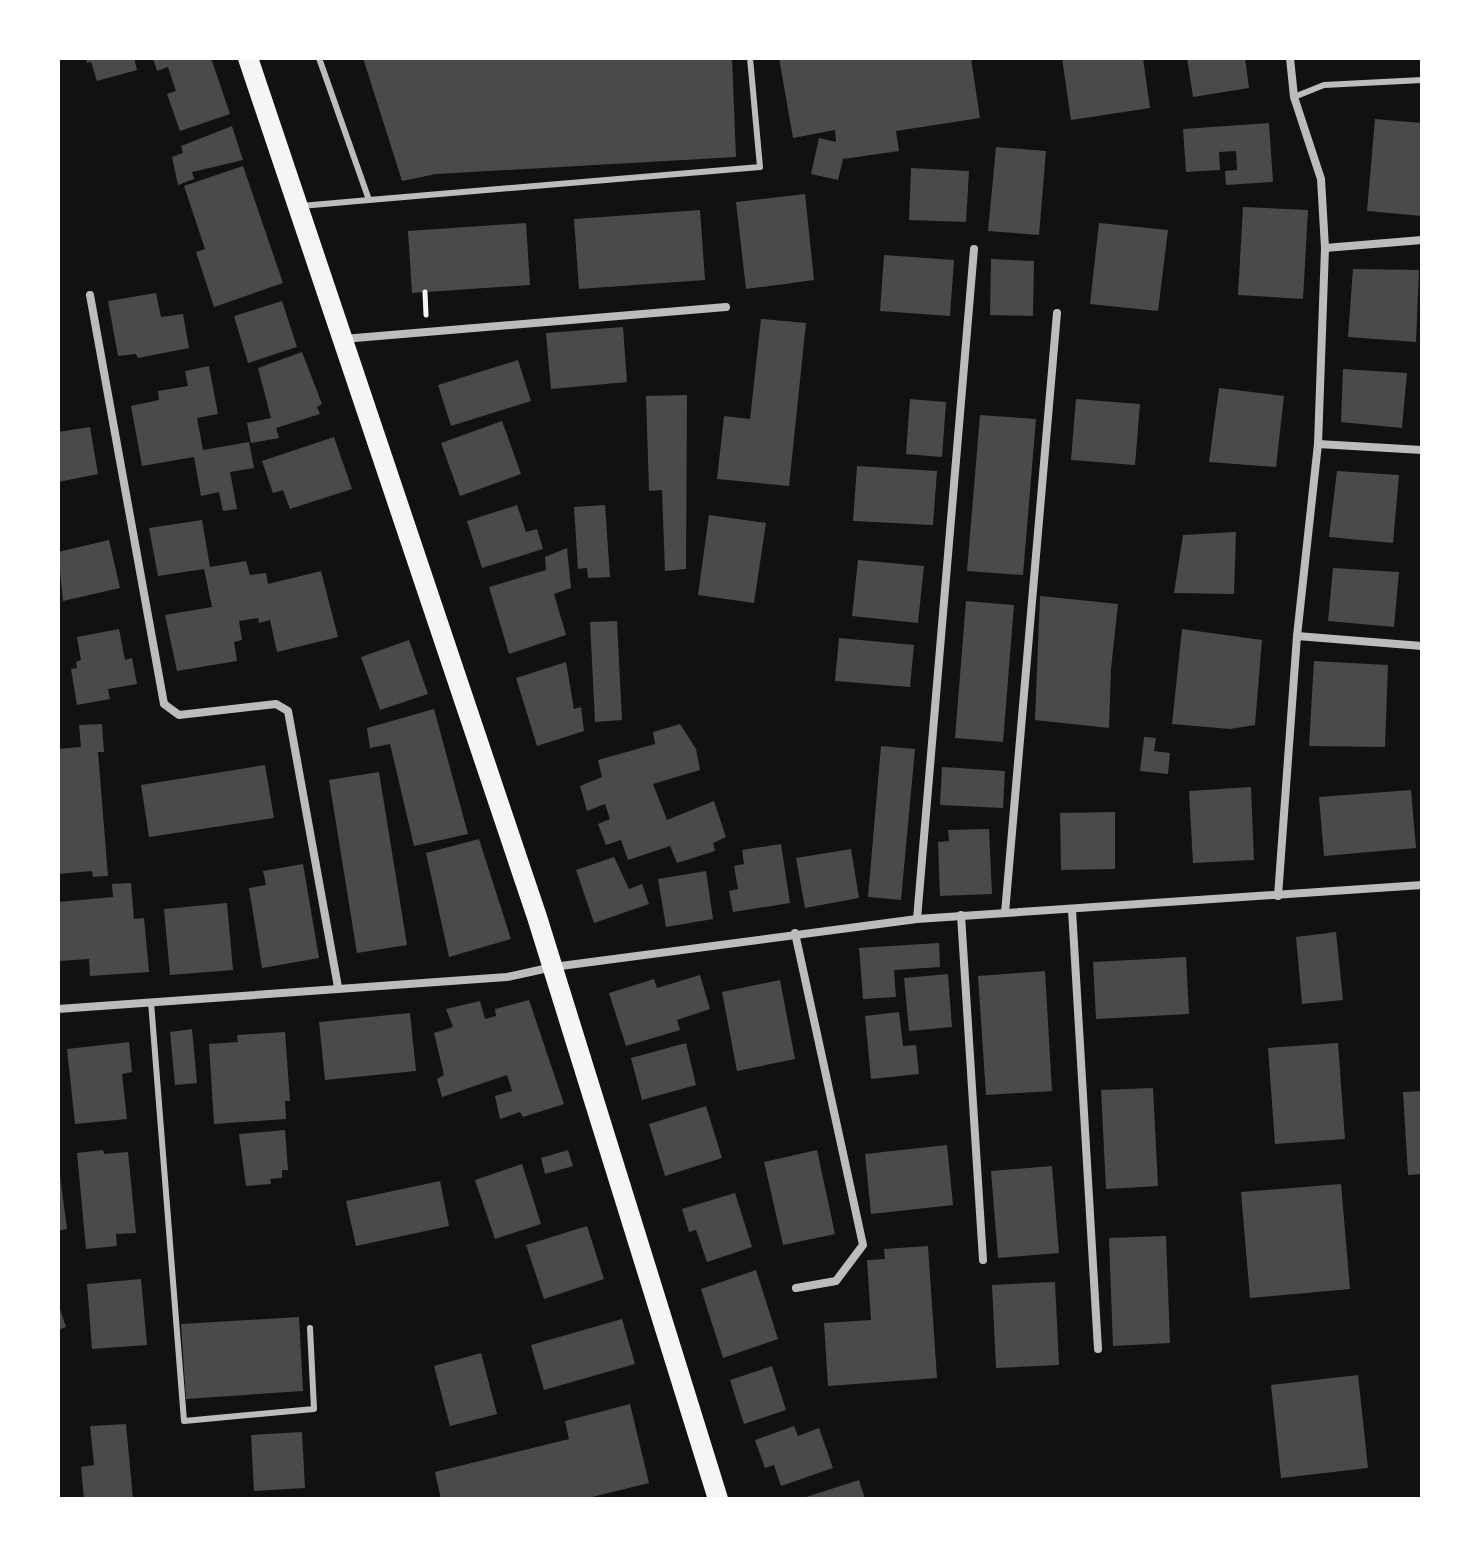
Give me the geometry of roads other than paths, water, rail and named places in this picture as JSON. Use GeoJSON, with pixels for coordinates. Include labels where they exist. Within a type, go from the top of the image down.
{"type":"FeatureCollection","features":[{"type":"Feature","properties":{"kind":"main road"},"geometry":{"type":"LineString","coordinates":[[248,58],[553,967],[718,1499]]}},
{"type":"Feature","properties":{"kind":"street"},"geometry":{"type":"LineString","coordinates":[[1278,896],[1297,636],[1318,444],[1325,248],[1321,179],[1294,97],[1290,58]]}},
{"type":"Feature","properties":{"kind":"street"},"geometry":{"type":"LineString","coordinates":[[1325,248],[1422,240]]}},
{"type":"Feature","properties":{"kind":"street"},"geometry":{"type":"LineString","coordinates":[[917,919],[974,249]]}},
{"type":"Feature","properties":{"kind":"street"},"geometry":{"type":"LineString","coordinates":[[90,295],[164,704],[179,715],[276,704],[288,711],[338,987]]}},
{"type":"Feature","properties":{"kind":"street"},"geometry":{"type":"LineString","coordinates":[[342,339],[726,307]]}},
{"type":"Feature","properties":{"kind":"street"},"geometry":{"type":"LineString","coordinates":[[1005,913],[1057,313]]}},
{"type":"Feature","properties":{"kind":"street"},"geometry":{"type":"LineString","coordinates":[[1318,444],[1422,450]]}},
{"type":"Feature","properties":{"kind":"street"},"geometry":{"type":"LineString","coordinates":[[1297,636],[1422,646]]}},
{"type":"Feature","properties":{"kind":"street"},"geometry":{"type":"LineString","coordinates":[[58,1009],[338,987],[441,984],[507,977],[553,967],[795,933],[961,915],[1422,885]]}},
{"type":"Feature","properties":{"kind":"street"},"geometry":{"type":"LineString","coordinates":[[1072,910],[1098,1349]]}},
{"type":"Feature","properties":{"kind":"street"},"geometry":{"type":"LineString","coordinates":[[961,915],[983,1260]]}},
{"type":"Feature","properties":{"kind":"street"},"geometry":{"type":"LineString","coordinates":[[795,933],[863,1245],[836,1281],[796,1288]]}},
{"type":"Feature","properties":{"kind":"lane"},"geometry":{"type":"LineString","coordinates":[[319,58],[369,200]]}},
{"type":"Feature","properties":{"kind":"lane"},"geometry":{"type":"LineString","coordinates":[[298,207],[760,167],[750,58]]}},
{"type":"Feature","properties":{"kind":"lane"},"geometry":{"type":"LineString","coordinates":[[1294,97],[1324,85],[1422,80]]}},
{"type":"Feature","properties":{"kind":"lane"},"geometry":{"type":"LineString","coordinates":[[151,1002],[184,1421],[314,1409],[310,1328]]}}]}
